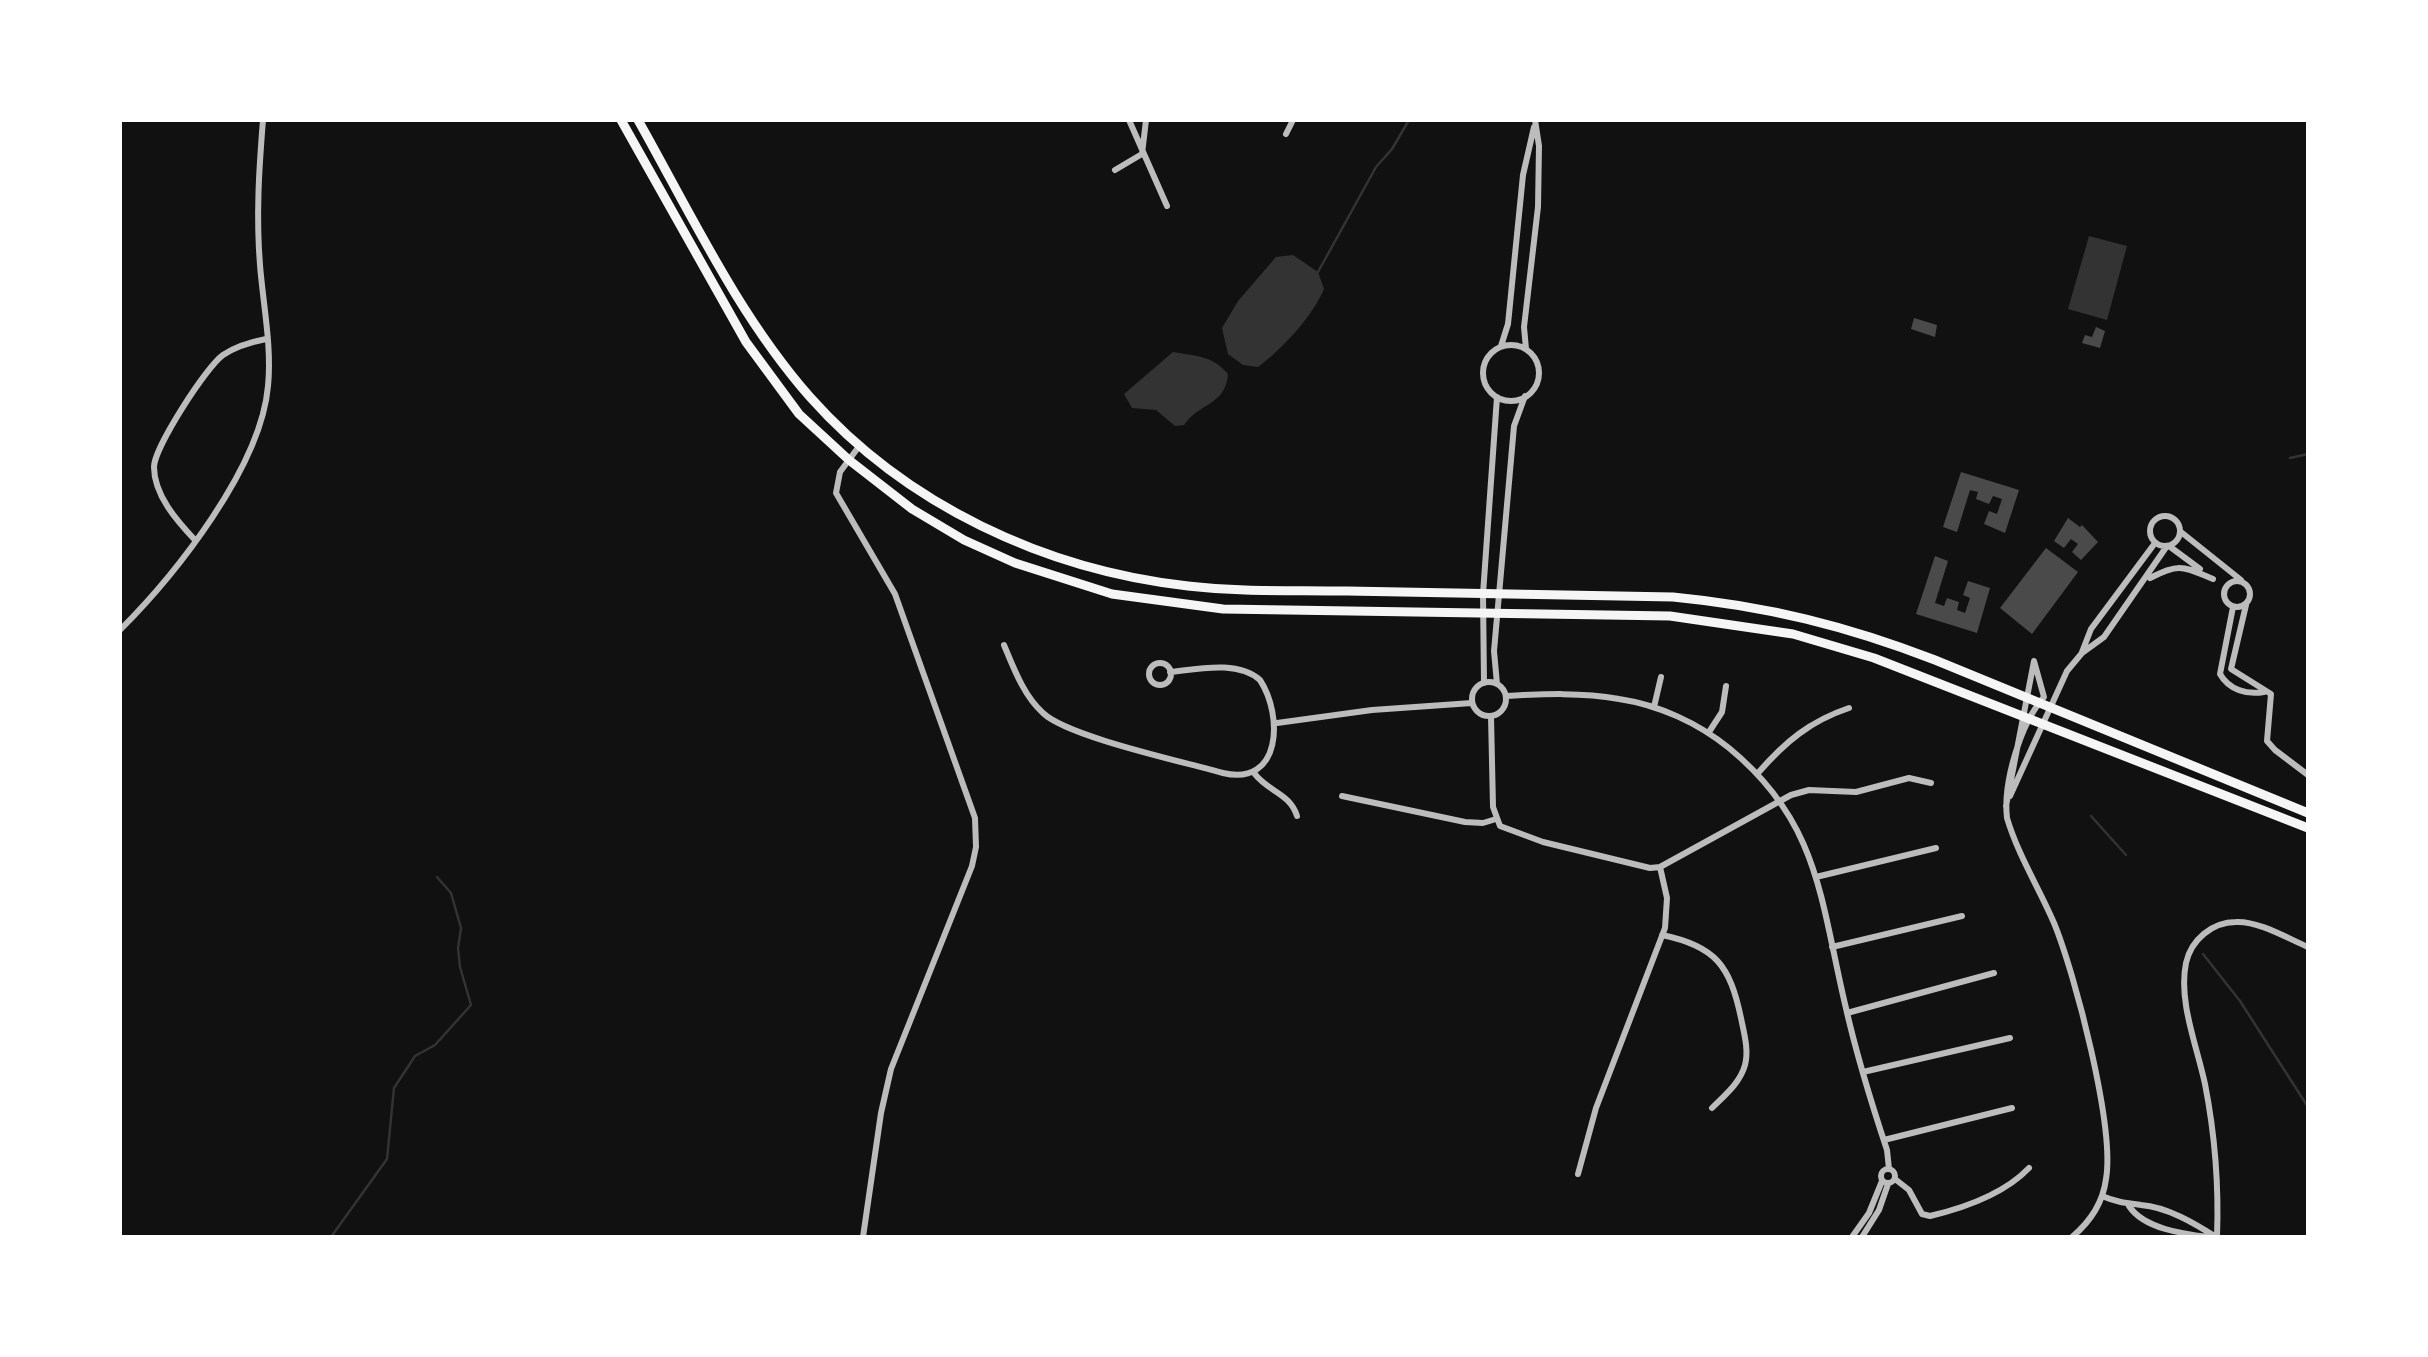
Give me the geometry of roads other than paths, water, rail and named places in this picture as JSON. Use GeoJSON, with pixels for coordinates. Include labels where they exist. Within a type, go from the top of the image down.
{"type":"FeatureCollection","features":[{"type":"Feature","properties":{"kind":"main road"},"geometry":{"type":"LineString","coordinates":[[621,120],[756,359],[800,414],[848,460],[912,508],[964,540],[1048,576],[1112,594],[1222,609],[1670,616],[1748,625],[1834,645],[2031,717],[2308,828]]}},
{"type":"Feature","properties":{"kind":"main road"},"geometry":{"type":"LineString","coordinates":[[638,120],[765,341],[828,416],[900,478],[968,520],[1047,554],[1107,573],[1216,589],[1673,597],[1767,609],[1875,637],[2308,813]]}},
{"type":"Feature","properties":{"kind":"street"},"geometry":{"type":"LineString","coordinates":[[120,630],[166,581],[195,540],[236,477],[260,428],[269,381],[257,212],[263,120]]}},
{"type":"Feature","properties":{"kind":"street"},"geometry":{"type":"LineString","coordinates":[[1129,120],[1167,206]]}},
{"type":"Feature","properties":{"kind":"street"},"geometry":{"type":"LineString","coordinates":[[1142,154],[1146,120]]}},
{"type":"Feature","properties":{"kind":"street"},"geometry":{"type":"LineString","coordinates":[[1286,134],[1293,120]]}},
{"type":"Feature","properties":{"kind":"street"},"geometry":{"type":"LineString","coordinates":[[1502,346],[1508,324],[1524,169],[1534,123]]}},
{"type":"Feature","properties":{"kind":"street"},"geometry":{"type":"LineString","coordinates":[[1526,350],[1524,327],[1540,170],[1534,123]]}},
{"type":"Feature","properties":{"kind":"street"},"geometry":{"type":"LineString","coordinates":[[1114,170],[1142,154]]}},
{"type":"Feature","properties":{"kind":"street"},"geometry":{"type":"LineString","coordinates":[[1524,169],[1540,170]]}},
{"type":"Feature","properties":{"kind":"street"},"geometry":{"type":"LineString","coordinates":[[1516,236],[1534,238]]}},
{"type":"Feature","properties":{"kind":"street"},"geometry":{"type":"LineString","coordinates":[[195,540],[163,498],[154,472],[156,454],[210,366],[237,347],[266,338]]}},
{"type":"Feature","properties":{"kind":"street"},"geometry":{"type":"LineString","coordinates":[[1497,684],[1484,683],[1474,691],[1472,704],[1478,712],[1491,716],[1504,708],[1506,696],[1497,684],[1494,651],[1514,426],[1538,373],[1533,356],[1526,350],[1502,346],[1487,357],[1483,375],[1490,392],[1512,401],[1526,396]]}},
{"type":"Feature","properties":{"kind":"street"},"geometry":{"type":"LineString","coordinates":[[1484,683],[1484,594],[1498,397]]}},
{"type":"Feature","properties":{"kind":"street"},"geometry":{"type":"LineString","coordinates":[[861,444],[837,478],[836,493],[895,594],[970,801],[977,832],[972,866],[891,1069],[863,1237]]}},
{"type":"Feature","properties":{"kind":"street"},"geometry":{"type":"LineString","coordinates":[[2154,543],[2150,528],[2159,517],[2173,518],[2180,531],[2250,592],[2231,669],[2270,694],[2267,741],[2308,775]]}},
{"type":"Feature","properties":{"kind":"street"},"geometry":{"type":"LineString","coordinates":[[2006,806],[2066,671],[2104,637],[2168,546],[2178,540],[2180,531]]}},
{"type":"Feature","properties":{"kind":"street"},"geometry":{"type":"LineString","coordinates":[[2154,543],[2168,546],[2225,588]]}},
{"type":"Feature","properties":{"kind":"street"},"geometry":{"type":"LineString","coordinates":[[2082,653],[2091,629],[2154,543]]}},
{"type":"Feature","properties":{"kind":"street"},"geometry":{"type":"LineString","coordinates":[[2145,581],[2178,566],[2213,579]]}},
{"type":"Feature","properties":{"kind":"street"},"geometry":{"type":"LineString","coordinates":[[2233,607],[2224,597],[2225,588],[2233,582],[2243,582]]}},
{"type":"Feature","properties":{"kind":"street"},"geometry":{"type":"LineString","coordinates":[[2233,607],[2246,604]]}},
{"type":"Feature","properties":{"kind":"street"},"geometry":{"type":"LineString","coordinates":[[2233,607],[2220,674],[2243,692],[2265,692]]}},
{"type":"Feature","properties":{"kind":"street"},"geometry":{"type":"LineString","coordinates":[[1004,645],[1024,688],[1050,719],[1098,738],[1223,774],[1254,773],[1267,756],[1276,723],[1263,684],[1248,671],[1213,668],[1170,672]]}},
{"type":"Feature","properties":{"kind":"street"},"geometry":{"type":"LineString","coordinates":[[2006,806],[2034,662],[2044,697],[2031,717],[2009,776],[2006,806],[2016,844],[2059,936],[2080,1008],[2103,1118],[2107,1175],[2102,1196],[2087,1222],[2072,1237]]}},
{"type":"Feature","properties":{"kind":"street"},"geometry":{"type":"LineString","coordinates":[[1654,707],[1661,677]]}},
{"type":"Feature","properties":{"kind":"street"},"geometry":{"type":"LineString","coordinates":[[1709,732],[1722,712],[1726,686]]}},
{"type":"Feature","properties":{"kind":"street"},"geometry":{"type":"LineString","coordinates":[[1506,696],[1586,694],[1654,707],[1709,732],[1758,772],[1781,800],[1816,878],[1847,1013],[1884,1140],[1888,1181],[1880,1210],[1862,1237]]}},
{"type":"Feature","properties":{"kind":"street"},"geometry":{"type":"LineString","coordinates":[[1276,723],[1372,710],[1472,704]]}},
{"type":"Feature","properties":{"kind":"street"},"geometry":{"type":"LineString","coordinates":[[1758,772],[1786,742],[1816,720],[1849,708]]}},
{"type":"Feature","properties":{"kind":"street"},"geometry":{"type":"LineString","coordinates":[[1491,716],[1492,794],[1500,826],[1519,835],[1628,863],[1660,867],[1781,800],[1810,790],[1856,792],[1909,778],[1931,782]]}},
{"type":"Feature","properties":{"kind":"street"},"geometry":{"type":"LineString","coordinates":[[1254,773],[1268,789],[1289,800],[1296,816]]}},
{"type":"Feature","properties":{"kind":"street"},"geometry":{"type":"LineString","coordinates":[[1342,796],[1465,822],[1483,823],[1496,818]]}},
{"type":"Feature","properties":{"kind":"street"},"geometry":{"type":"LineString","coordinates":[[1816,878],[1936,848]]}},
{"type":"Feature","properties":{"kind":"street"},"geometry":{"type":"LineString","coordinates":[[1578,1174],[1596,1108],[1662,935],[1666,898],[1660,867]]}},
{"type":"Feature","properties":{"kind":"street"},"geometry":{"type":"LineString","coordinates":[[1832,946],[1962,916]]}},
{"type":"Feature","properties":{"kind":"street"},"geometry":{"type":"LineString","coordinates":[[2214,1237],[2216,1153],[2190,1022],[2184,980],[2186,963],[2203,934],[2215,926],[2236,922],[2308,947]]}},
{"type":"Feature","properties":{"kind":"street"},"geometry":{"type":"LineString","coordinates":[[1662,935],[1688,942],[1716,957],[1727,970],[1735,992],[1744,1029],[1746,1062],[1734,1087],[1712,1108]]}},
{"type":"Feature","properties":{"kind":"street"},"geometry":{"type":"LineString","coordinates":[[1847,1013],[1994,973]]}},
{"type":"Feature","properties":{"kind":"street"},"geometry":{"type":"LineString","coordinates":[[1863,1072],[2010,1038]]}},
{"type":"Feature","properties":{"kind":"street"},"geometry":{"type":"LineString","coordinates":[[1884,1140],[2012,1108]]}},
{"type":"Feature","properties":{"kind":"street"},"geometry":{"type":"LineString","coordinates":[[1889,1169],[1881,1173],[1888,1181],[1909,1190],[1922,1214],[1934,1216],[2010,1184],[2030,1168]]}},
{"type":"Feature","properties":{"kind":"street"},"geometry":{"type":"LineString","coordinates":[[1852,1237],[1888,1181]]}},
{"type":"Feature","properties":{"kind":"street"},"geometry":{"type":"LineString","coordinates":[[2102,1196],[2188,1220],[2214,1237]]}},
{"type":"Feature","properties":{"kind":"street"},"geometry":{"type":"LineString","coordinates":[[2129,1206],[2136,1216],[2184,1234],[2214,1237]]}},
{"type":"Feature","properties":{"kind":"waterway"},"geometry":{"type":"LineString","coordinates":[[1318,272],[1376,167],[1409,120]]}},
{"type":"Feature","properties":{"kind":"waterway"},"geometry":{"type":"LineString","coordinates":[[2290,458],[2308,454]]}},
{"type":"Feature","properties":{"kind":"waterway"},"geometry":{"type":"LineString","coordinates":[[2091,816],[2126,855]]}},
{"type":"Feature","properties":{"kind":"waterway"},"geometry":{"type":"LineString","coordinates":[[331,1237],[387,1159],[394,1088],[415,1056],[435,1045],[471,1005],[460,967],[461,928],[451,893],[437,877]]}},
{"type":"Feature","properties":{"kind":"waterway"},"geometry":{"type":"LineString","coordinates":[[2203,954],[2240,1001],[2308,1107]]}}]}
